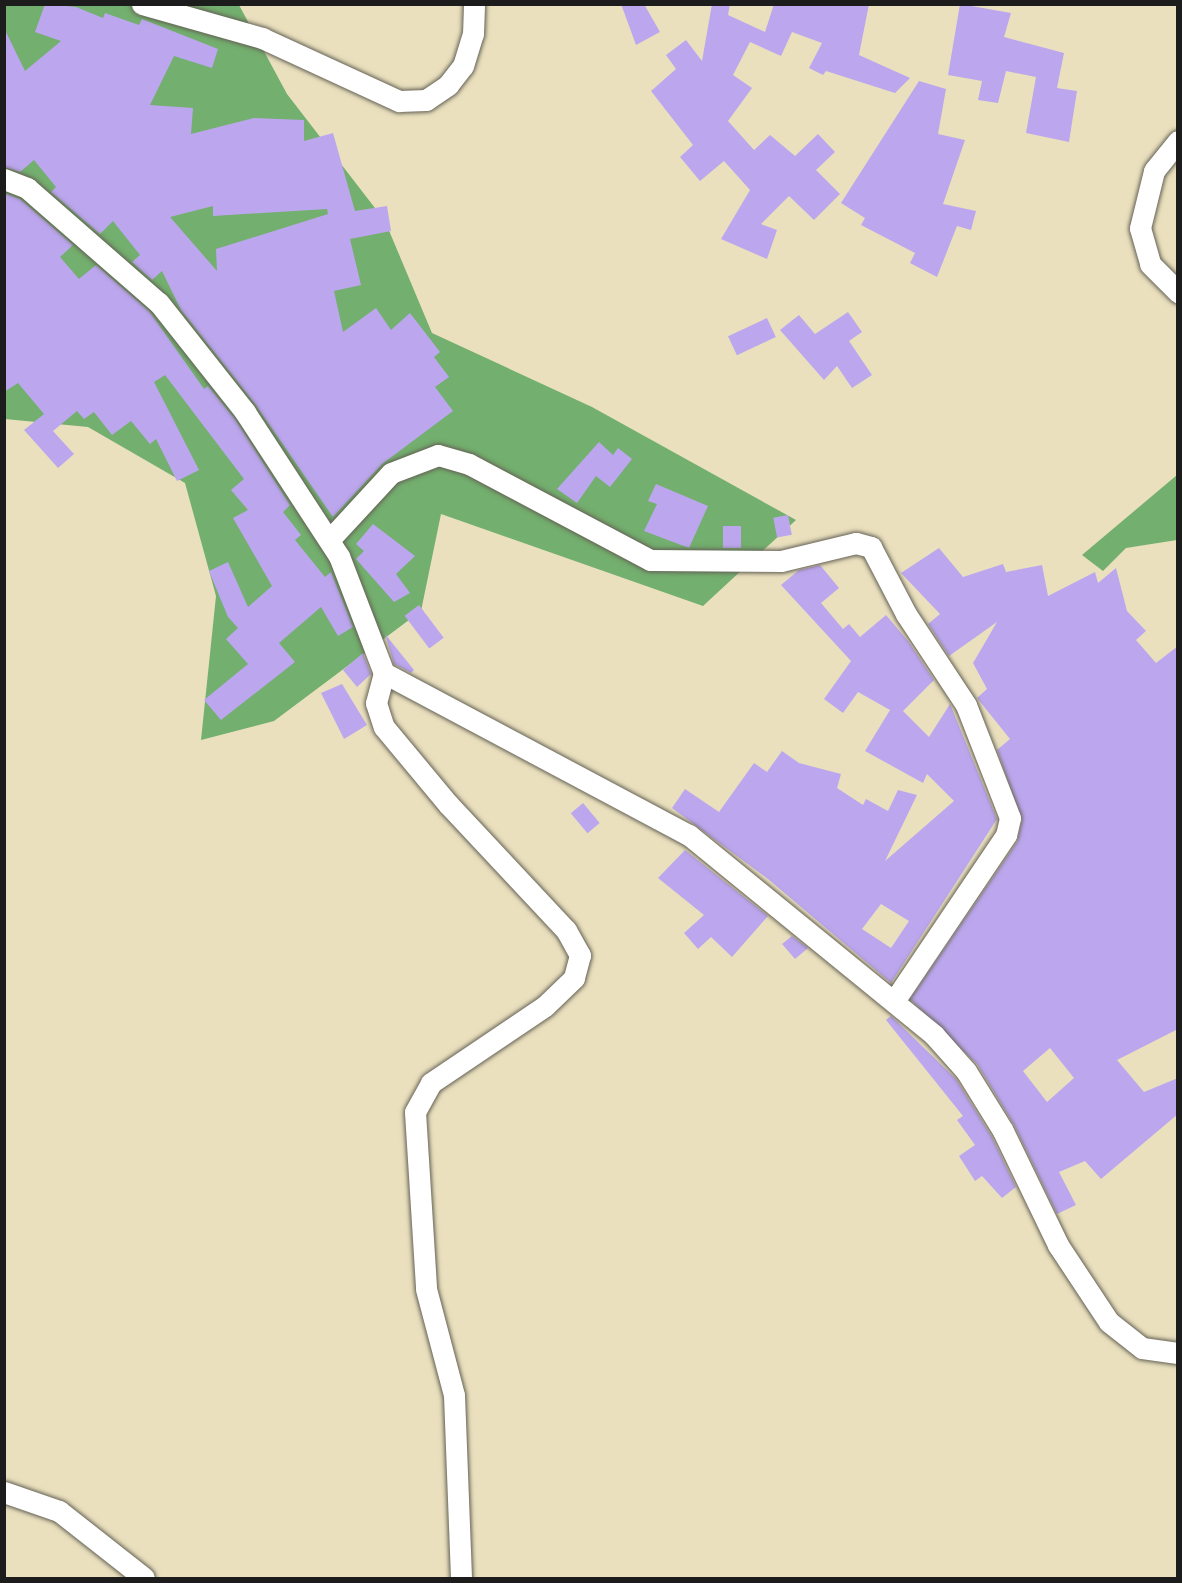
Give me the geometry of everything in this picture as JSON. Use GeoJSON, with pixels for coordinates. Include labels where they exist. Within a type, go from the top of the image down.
{"type":"FeatureCollection","features":[{"type":"Feature","properties":{"kind":"street"},"geometry":{"type":"LineString","coordinates":[[142,4],[262,38],[399,101],[426,100],[448,86],[463,66],[473,34],[474,4]]}},
{"type":"Feature","properties":{"kind":"street"},"geometry":{"type":"LineString","coordinates":[[1178,141],[1154,171],[1140,228],[1150,264],[1178,292]]}},
{"type":"Feature","properties":{"kind":"street"},"geometry":{"type":"LineString","coordinates":[[4,179],[27,188],[159,303],[245,412],[331,538],[384,673],[376,703],[384,727],[566,930],[580,954],[574,978],[545,1006],[431,1083],[415,1112],[426,1289],[454,1395],[461,1578]]}},
{"type":"Feature","properties":{"kind":"street"},"geometry":{"type":"LineString","coordinates":[[331,538],[391,473],[438,455],[469,464],[650,560],[780,561],[856,543],[872,547],[906,614],[966,705],[1010,818],[1006,835],[894,1001]]}},
{"type":"Feature","properties":{"kind":"street"},"geometry":{"type":"LineString","coordinates":[[384,673],[688,835],[894,1001],[966,1071],[1003,1131],[1058,1245],[1109,1322],[1142,1348],[1178,1353]]}},
{"type":"Feature","properties":{"kind":"street"},"geometry":{"type":"LineString","coordinates":[[4,1492],[59,1511],[144,1578]]}},
{"type":"Feature","properties":{"kind":"green space"},"geometry":{"type":"Polygon","coordinates":[[[4,5],[239,5],[287,94],[385,221],[432,333],[592,407],[796,520],[703,606],[441,514],[421,611],[274,721],[201,740],[216,596],[185,483],[88,427],[5,419],[4,5]]]}},
{"type":"Feature","properties":{"kind":"green space"},"geometry":{"type":"Polygon","coordinates":[[[1177,475],[1177,540],[1126,548],[1103,571],[1082,555],[1177,475]]]}},
{"type":"Feature","properties":{"kind":"building"},"geometry":{"type":"Polygon","coordinates":[[[45,4],[76,7],[103,18],[105,13],[139,25],[142,19],[218,49],[212,68],[174,56],[150,105],[193,108],[191,134],[254,118],[304,120],[304,141],[333,133],[355,211],[387,206],[391,231],[350,239],[361,285],[334,291],[343,332],[376,308],[391,330],[410,313],[440,352],[434,357],[449,377],[435,387],[453,411],[382,464],[333,517],[255,404],[181,310],[162,271],[152,280],[132,262],[140,255],[113,221],[100,234],[51,192],[56,187],[34,160],[20,172],[4,167],[4,28],[25,71],[61,41],[35,32],[45,4]],[[213,206],[170,217],[217,271],[216,249],[328,214],[327,209],[213,216],[213,206]]]}},
{"type":"Feature","properties":{"kind":"building"},"geometry":{"type":"Polygon","coordinates":[[[621,4],[644,4],[660,32],[636,45],[621,4]]]}},
{"type":"Feature","properties":{"kind":"building"},"geometry":{"type":"Polygon","coordinates":[[[712,4],[730,4],[728,15],[765,32],[774,4],[869,4],[859,55],[910,78],[895,93],[826,71],[823,75],[809,68],[822,43],[792,32],[781,56],[750,42],[733,75],[752,88],[728,121],[754,150],[770,135],[795,156],[818,134],[835,152],[816,170],[840,194],[814,220],[789,196],[761,224],[777,230],[767,259],[721,239],[750,190],[724,161],[700,181],[680,157],[693,145],[651,91],[676,69],[666,55],[686,40],[702,61],[712,4]]]}},
{"type":"Feature","properties":{"kind":"building"},"geometry":{"type":"Polygon","coordinates":[[[960,4],[1011,13],[1004,37],[1064,53],[1057,88],[1077,91],[1069,142],[1026,133],[1036,77],[1006,71],[998,103],[978,100],[982,81],[948,75],[960,4]]]}},
{"type":"Feature","properties":{"kind":"building"},"geometry":{"type":"Polygon","coordinates":[[[919,81],[946,89],[938,134],[965,140],[943,204],[976,211],[971,230],[957,226],[937,277],[910,263],[915,253],[861,225],[865,218],[841,203],[919,81]]]}},
{"type":"Feature","properties":{"kind":"building"},"geometry":{"type":"Polygon","coordinates":[[[4,193],[20,199],[73,245],[60,257],[79,279],[96,265],[149,311],[204,389],[208,386],[235,419],[290,505],[283,512],[301,535],[295,540],[325,577],[331,572],[353,627],[338,636],[321,607],[279,643],[295,662],[221,720],[204,700],[248,664],[226,639],[238,628],[228,617],[209,571],[228,562],[248,607],[272,586],[233,518],[248,510],[231,490],[244,479],[165,375],[154,382],[199,470],[177,481],[156,439],[150,444],[131,421],[112,435],[94,412],[84,419],[77,411],[53,431],[74,454],[58,468],[24,430],[44,414],[18,383],[4,392],[4,193]]]}},
{"type":"Feature","properties":{"kind":"building"},"geometry":{"type":"Polygon","coordinates":[[[848,312],[862,332],[849,341],[872,375],[852,388],[837,366],[824,380],[780,330],[799,315],[815,334],[848,312]]]}},
{"type":"Feature","properties":{"kind":"building"},"geometry":{"type":"Polygon","coordinates":[[[767,318],[776,337],[737,355],[728,336],[767,318]]]}},
{"type":"Feature","properties":{"kind":"building"},"geometry":{"type":"Polygon","coordinates":[[[599,442],[613,455],[618,448],[632,459],[610,487],[596,476],[577,503],[557,489],[599,442]]]}},
{"type":"Feature","properties":{"kind":"building"},"geometry":{"type":"Polygon","coordinates":[[[656,484],[708,506],[689,548],[644,531],[657,504],[648,501],[656,484]]]}},
{"type":"Feature","properties":{"kind":"building"},"geometry":{"type":"Polygon","coordinates":[[[788,515],[792,535],[777,537],[773,518],[788,515]]]}},
{"type":"Feature","properties":{"kind":"building"},"geometry":{"type":"Polygon","coordinates":[[[373,524],[415,556],[396,574],[410,593],[394,602],[356,559],[364,551],[356,544],[373,524]]]}},
{"type":"Feature","properties":{"kind":"building"},"geometry":{"type":"Polygon","coordinates":[[[723,526],[741,526],[741,548],[723,548],[723,526]]]}},
{"type":"Feature","properties":{"kind":"building"},"geometry":{"type":"Polygon","coordinates":[[[939,548],[963,577],[1003,564],[1006,572],[1042,565],[1048,596],[1095,572],[1098,583],[1116,568],[1127,611],[1146,631],[1136,640],[1156,663],[1178,646],[1178,1029],[1117,1060],[1144,1092],[1178,1078],[1178,1114],[1101,1179],[1085,1161],[1059,1172],[1076,1205],[1057,1214],[1014,1125],[977,1064],[910,999],[1017,842],[1022,820],[997,750],[1010,739],[977,698],[987,689],[973,663],[997,622],[949,656],[928,624],[940,614],[901,573],[939,548]],[[1050,1048],[1023,1071],[1047,1102],[1074,1078],[1050,1048]]]}},
{"type":"Feature","properties":{"kind":"building"},"geometry":{"type":"Polygon","coordinates":[[[820,565],[839,588],[821,603],[843,629],[849,624],[860,637],[886,615],[908,641],[934,680],[903,711],[929,737],[950,704],[997,819],[891,983],[768,879],[672,808],[685,789],[719,812],[754,763],[767,772],[782,751],[799,763],[841,774],[837,788],[863,805],[866,799],[888,811],[898,790],[917,795],[885,861],[954,801],[927,774],[923,783],[865,751],[890,710],[858,692],[843,713],[824,699],[851,661],[781,585],[799,570],[820,565]],[[881,904],[862,929],[891,948],[909,921],[881,904]]]}},
{"type":"Feature","properties":{"kind":"building"},"geometry":{"type":"Polygon","coordinates":[[[419,605],[444,638],[429,649],[405,616],[419,605]]]}},
{"type":"Feature","properties":{"kind":"building"},"geometry":{"type":"Polygon","coordinates":[[[385,634],[414,670],[411,673],[394,664],[385,634]]]}},
{"type":"Feature","properties":{"kind":"building"},"geometry":{"type":"Polygon","coordinates":[[[363,653],[371,674],[357,687],[343,670],[363,653]]]}},
{"type":"Feature","properties":{"kind":"building"},"geometry":{"type":"Polygon","coordinates":[[[342,684],[367,725],[344,739],[321,693],[342,684]]]}},
{"type":"Feature","properties":{"kind":"building"},"geometry":{"type":"Polygon","coordinates":[[[583,803],[600,823],[587,833],[571,813],[583,803]]]}},
{"type":"Feature","properties":{"kind":"building"},"geometry":{"type":"Polygon","coordinates":[[[685,850],[768,916],[732,957],[711,937],[698,949],[684,933],[704,915],[658,878],[685,850]]]}},
{"type":"Feature","properties":{"kind":"building"},"geometry":{"type":"Polygon","coordinates":[[[792,936],[808,948],[795,959],[782,944],[792,936]]]}},
{"type":"Feature","properties":{"kind":"building"},"geometry":{"type":"Polygon","coordinates":[[[891,1016],[956,1079],[992,1137],[1016,1187],[1002,1198],[982,1176],[975,1181],[959,1156],[975,1145],[957,1120],[963,1116],[886,1020],[891,1016]]]}}]}
